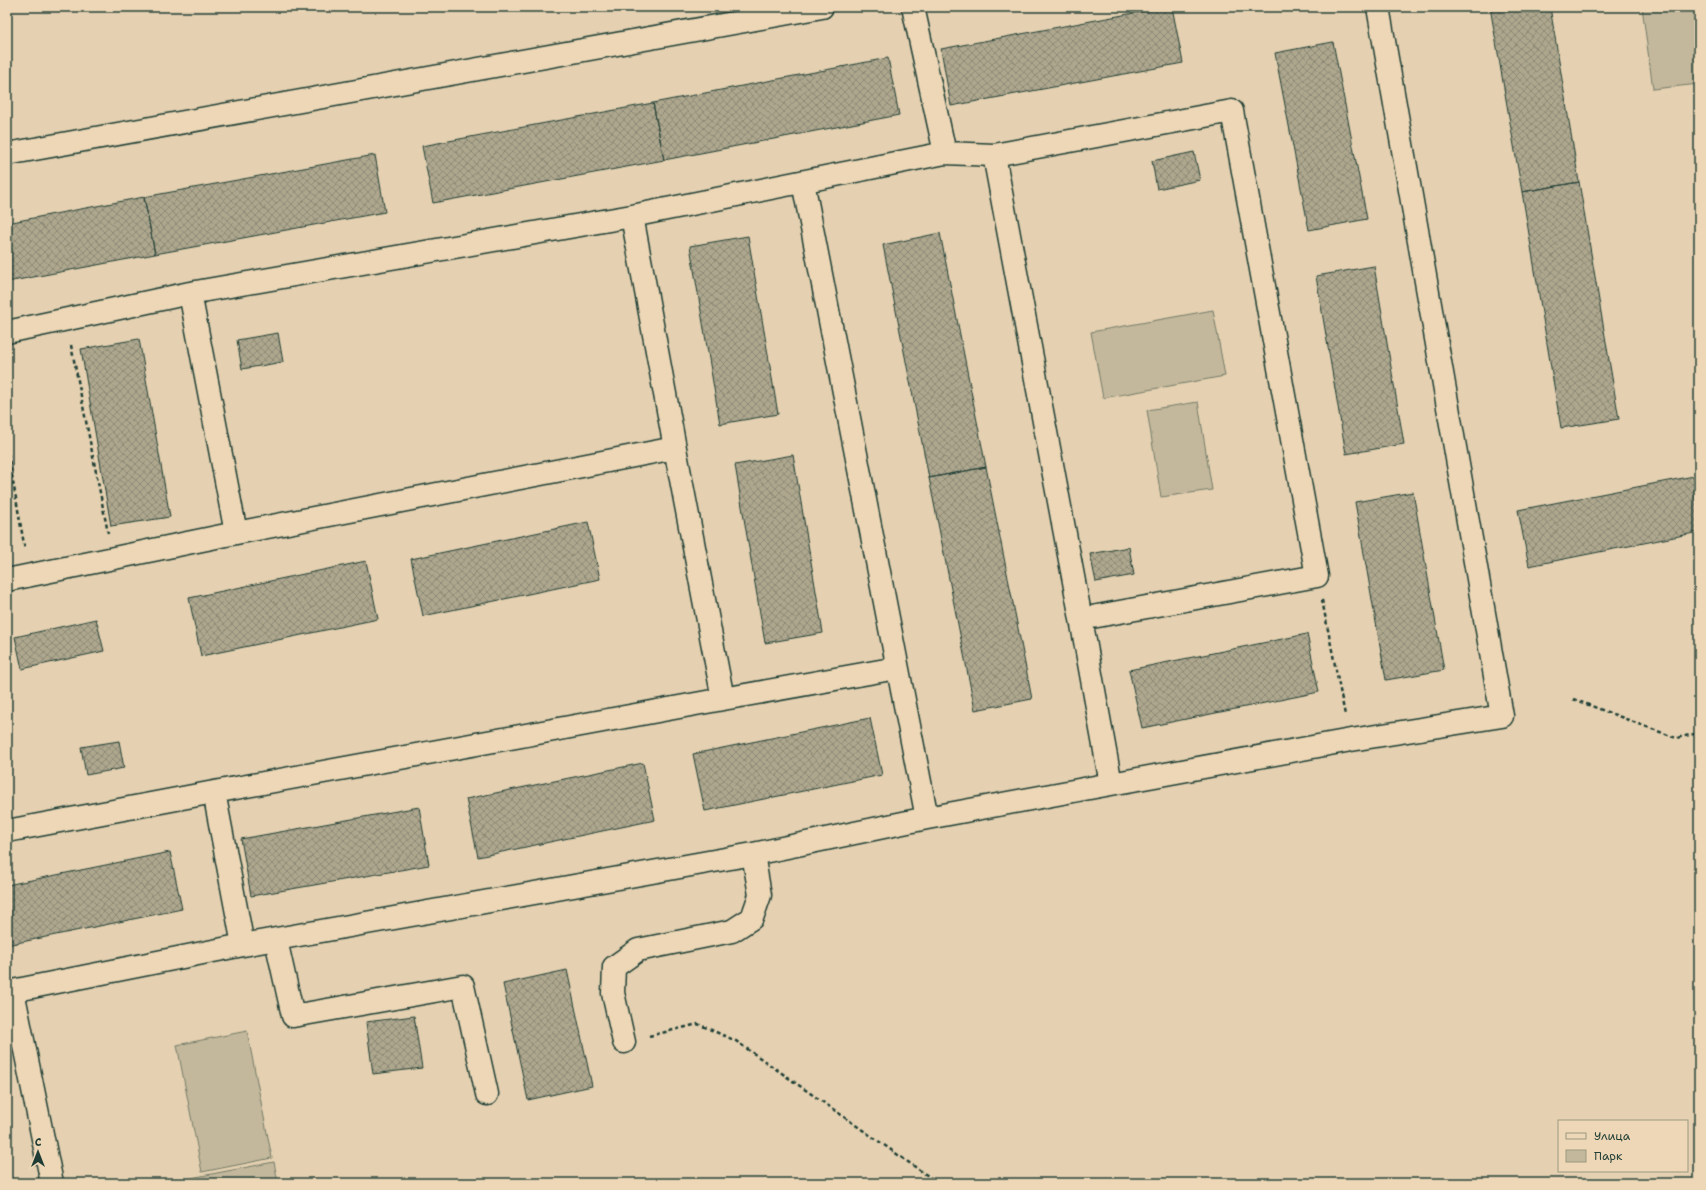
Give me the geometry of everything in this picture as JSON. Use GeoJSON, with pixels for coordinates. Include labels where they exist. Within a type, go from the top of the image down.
{"type":"FeatureCollection","features":[{"type":"Feature","properties":{"kind":"street"},"geometry":{"type":"LineString","coordinates":[[7,154],[822,7]]}},
{"type":"Feature","properties":{"kind":"street"},"geometry":{"type":"LineString","coordinates":[[913,7],[945,153]]}},
{"type":"Feature","properties":{"kind":"street"},"geometry":{"type":"LineString","coordinates":[[52,1183],[10,992],[276,940],[753,854],[927,818],[1350,740],[1502,716],[1378,7]]}},
{"type":"Feature","properties":{"kind":"street"},"geometry":{"type":"LineString","coordinates":[[7,332],[190,293],[632,216],[945,153],[994,154],[1232,111],[1317,576],[1081,619]]}},
{"type":"Feature","properties":{"kind":"street"},"geometry":{"type":"LineString","coordinates":[[994,154],[1111,784]]}},
{"type":"Feature","properties":{"kind":"street"},"geometry":{"type":"LineString","coordinates":[[803,182],[927,818]]}},
{"type":"Feature","properties":{"kind":"street"},"geometry":{"type":"LineString","coordinates":[[632,216],[723,699]]}},
{"type":"Feature","properties":{"kind":"street"},"geometry":{"type":"LineString","coordinates":[[190,293],[236,533]]}},
{"type":"Feature","properties":{"kind":"street"},"geometry":{"type":"LineString","coordinates":[[7,580],[236,533],[675,448]]}},
{"type":"Feature","properties":{"kind":"street"},"geometry":{"type":"LineString","coordinates":[[7,832],[214,792],[897,668]]}},
{"type":"Feature","properties":{"kind":"street"},"geometry":{"type":"LineString","coordinates":[[214,792],[244,946]]}},
{"type":"Feature","properties":{"kind":"street"},"geometry":{"type":"LineString","coordinates":[[624,1042],[613,993],[614,967],[638,950],[732,931],[752,918],[760,894],[753,854]]}},
{"type":"Feature","properties":{"kind":"street"},"geometry":{"type":"LineString","coordinates":[[276,940],[293,1016],[463,986],[487,1094]]}},
{"type":"Feature","properties":{"kind":"path"},"geometry":{"type":"LineString","coordinates":[[66,320],[113,558]]}},
{"type":"Feature","properties":{"kind":"path"},"geometry":{"type":"LineString","coordinates":[[7,447],[30,576]]}},
{"type":"Feature","properties":{"kind":"path"},"geometry":{"type":"LineString","coordinates":[[1317,576],[1350,740]]}},
{"type":"Feature","properties":{"kind":"path"},"geometry":{"type":"LineString","coordinates":[[1573,699],[1676,738],[1699,733]]}},
{"type":"Feature","properties":{"kind":"path"},"geometry":{"type":"LineString","coordinates":[[624,1042],[698,1024],[736,1041],[938,1183]]}},
{"type":"Feature","properties":{"kind":"green space"},"geometry":{"type":"Polygon","coordinates":[[[1642,7],[1699,7],[1699,84],[1653,89],[1642,7]]]}},
{"type":"Feature","properties":{"kind":"green space"},"geometry":{"type":"Polygon","coordinates":[[[1213,310],[1225,376],[1103,398],[1091,332],[1213,310]]]}},
{"type":"Feature","properties":{"kind":"green space"},"geometry":{"type":"Polygon","coordinates":[[[1198,402],[1212,490],[1161,497],[1147,410],[1198,402]]]}},
{"type":"Feature","properties":{"kind":"green space"},"geometry":{"type":"Polygon","coordinates":[[[247,1031],[272,1158],[202,1172],[177,1045],[247,1031]]]}},
{"type":"Feature","properties":{"kind":"green space"},"geometry":{"type":"Polygon","coordinates":[[[274,1162],[278,1183],[192,1183],[191,1178],[274,1162]]]}},
{"type":"Feature","properties":{"kind":"building"},"geometry":{"type":"Polygon","coordinates":[[[1172,7],[1183,63],[951,106],[941,49],[1172,7]]]}},
{"type":"Feature","properties":{"kind":"building"},"geometry":{"type":"Polygon","coordinates":[[[1490,7],[1550,7],[1579,182],[1522,192],[1490,7]]]}},
{"type":"Feature","properties":{"kind":"building"},"geometry":{"type":"Polygon","coordinates":[[[1333,42],[1367,219],[1309,230],[1275,53],[1333,42]]]}},
{"type":"Feature","properties":{"kind":"building"},"geometry":{"type":"Polygon","coordinates":[[[888,58],[899,115],[664,160],[653,103],[888,58]]]}},
{"type":"Feature","properties":{"kind":"building"},"geometry":{"type":"Polygon","coordinates":[[[653,103],[664,160],[433,203],[422,146],[653,103]]]}},
{"type":"Feature","properties":{"kind":"building"},"geometry":{"type":"Polygon","coordinates":[[[1194,152],[1200,180],[1157,189],[1152,161],[1194,152]]]}},
{"type":"Feature","properties":{"kind":"building"},"geometry":{"type":"Polygon","coordinates":[[[375,155],[385,212],[155,254],[144,197],[375,155]]]}},
{"type":"Feature","properties":{"kind":"building"},"geometry":{"type":"Polygon","coordinates":[[[1579,182],[1619,419],[1561,428],[1522,192],[1579,182]]]}},
{"type":"Feature","properties":{"kind":"building"},"geometry":{"type":"Polygon","coordinates":[[[144,197],[155,254],[7,282],[7,223],[144,197]]]}},
{"type":"Feature","properties":{"kind":"building"},"geometry":{"type":"Polygon","coordinates":[[[940,233],[986,467],[929,478],[883,245],[940,233]]]}},
{"type":"Feature","properties":{"kind":"building"},"geometry":{"type":"Polygon","coordinates":[[[748,236],[778,414],[720,424],[690,246],[748,236]]]}},
{"type":"Feature","properties":{"kind":"building"},"geometry":{"type":"Polygon","coordinates":[[[1374,266],[1404,444],[1346,454],[1316,276],[1374,266]]]}},
{"type":"Feature","properties":{"kind":"building"},"geometry":{"type":"Polygon","coordinates":[[[278,333],[283,362],[242,369],[237,340],[278,333]]]}},
{"type":"Feature","properties":{"kind":"building"},"geometry":{"type":"Polygon","coordinates":[[[139,339],[170,517],[111,526],[81,349],[139,339]]]}},
{"type":"Feature","properties":{"kind":"building"},"geometry":{"type":"Polygon","coordinates":[[[793,455],[823,633],[765,643],[735,465],[793,455]]]}},
{"type":"Feature","properties":{"kind":"building"},"geometry":{"type":"Polygon","coordinates":[[[986,467],[1032,699],[975,710],[929,478],[986,467]]]}},
{"type":"Feature","properties":{"kind":"building"},"geometry":{"type":"Polygon","coordinates":[[[1699,475],[1699,532],[1529,566],[1518,510],[1699,475]]]}},
{"type":"Feature","properties":{"kind":"building"},"geometry":{"type":"Polygon","coordinates":[[[1413,492],[1444,670],[1386,680],[1355,502],[1413,492]]]}},
{"type":"Feature","properties":{"kind":"building"},"geometry":{"type":"Polygon","coordinates":[[[588,522],[600,579],[423,616],[411,559],[588,522]]]}},
{"type":"Feature","properties":{"kind":"building"},"geometry":{"type":"Polygon","coordinates":[[[1129,547],[1134,575],[1096,582],[1090,554],[1129,547]]]}},
{"type":"Feature","properties":{"kind":"building"},"geometry":{"type":"Polygon","coordinates":[[[366,561],[378,619],[201,656],[189,598],[366,561]]]}},
{"type":"Feature","properties":{"kind":"building"},"geometry":{"type":"Polygon","coordinates":[[[96,619],[104,651],[22,669],[15,637],[96,619]]]}},
{"type":"Feature","properties":{"kind":"building"},"geometry":{"type":"Polygon","coordinates":[[[1307,634],[1319,692],[1142,728],[1129,670],[1307,634]]]}},
{"type":"Feature","properties":{"kind":"building"},"geometry":{"type":"Polygon","coordinates":[[[870,718],[882,775],[705,811],[693,754],[870,718]]]}},
{"type":"Feature","properties":{"kind":"building"},"geometry":{"type":"Polygon","coordinates":[[[119,741],[124,768],[86,775],[81,747],[119,741]]]}},
{"type":"Feature","properties":{"kind":"building"},"geometry":{"type":"Polygon","coordinates":[[[643,763],[655,820],[478,857],[466,799],[643,763]]]}},
{"type":"Feature","properties":{"kind":"building"},"geometry":{"type":"Polygon","coordinates":[[[419,807],[429,865],[251,896],[241,839],[419,807]]]}},
{"type":"Feature","properties":{"kind":"building"},"geometry":{"type":"Polygon","coordinates":[[[170,852],[182,909],[7,945],[7,885],[170,852]]]}},
{"type":"Feature","properties":{"kind":"building"},"geometry":{"type":"Polygon","coordinates":[[[567,970],[592,1086],[528,1100],[503,984],[567,970]]]}},
{"type":"Feature","properties":{"kind":"building"},"geometry":{"type":"Polygon","coordinates":[[[414,1016],[422,1068],[373,1074],[366,1022],[414,1016]]]}}]}
